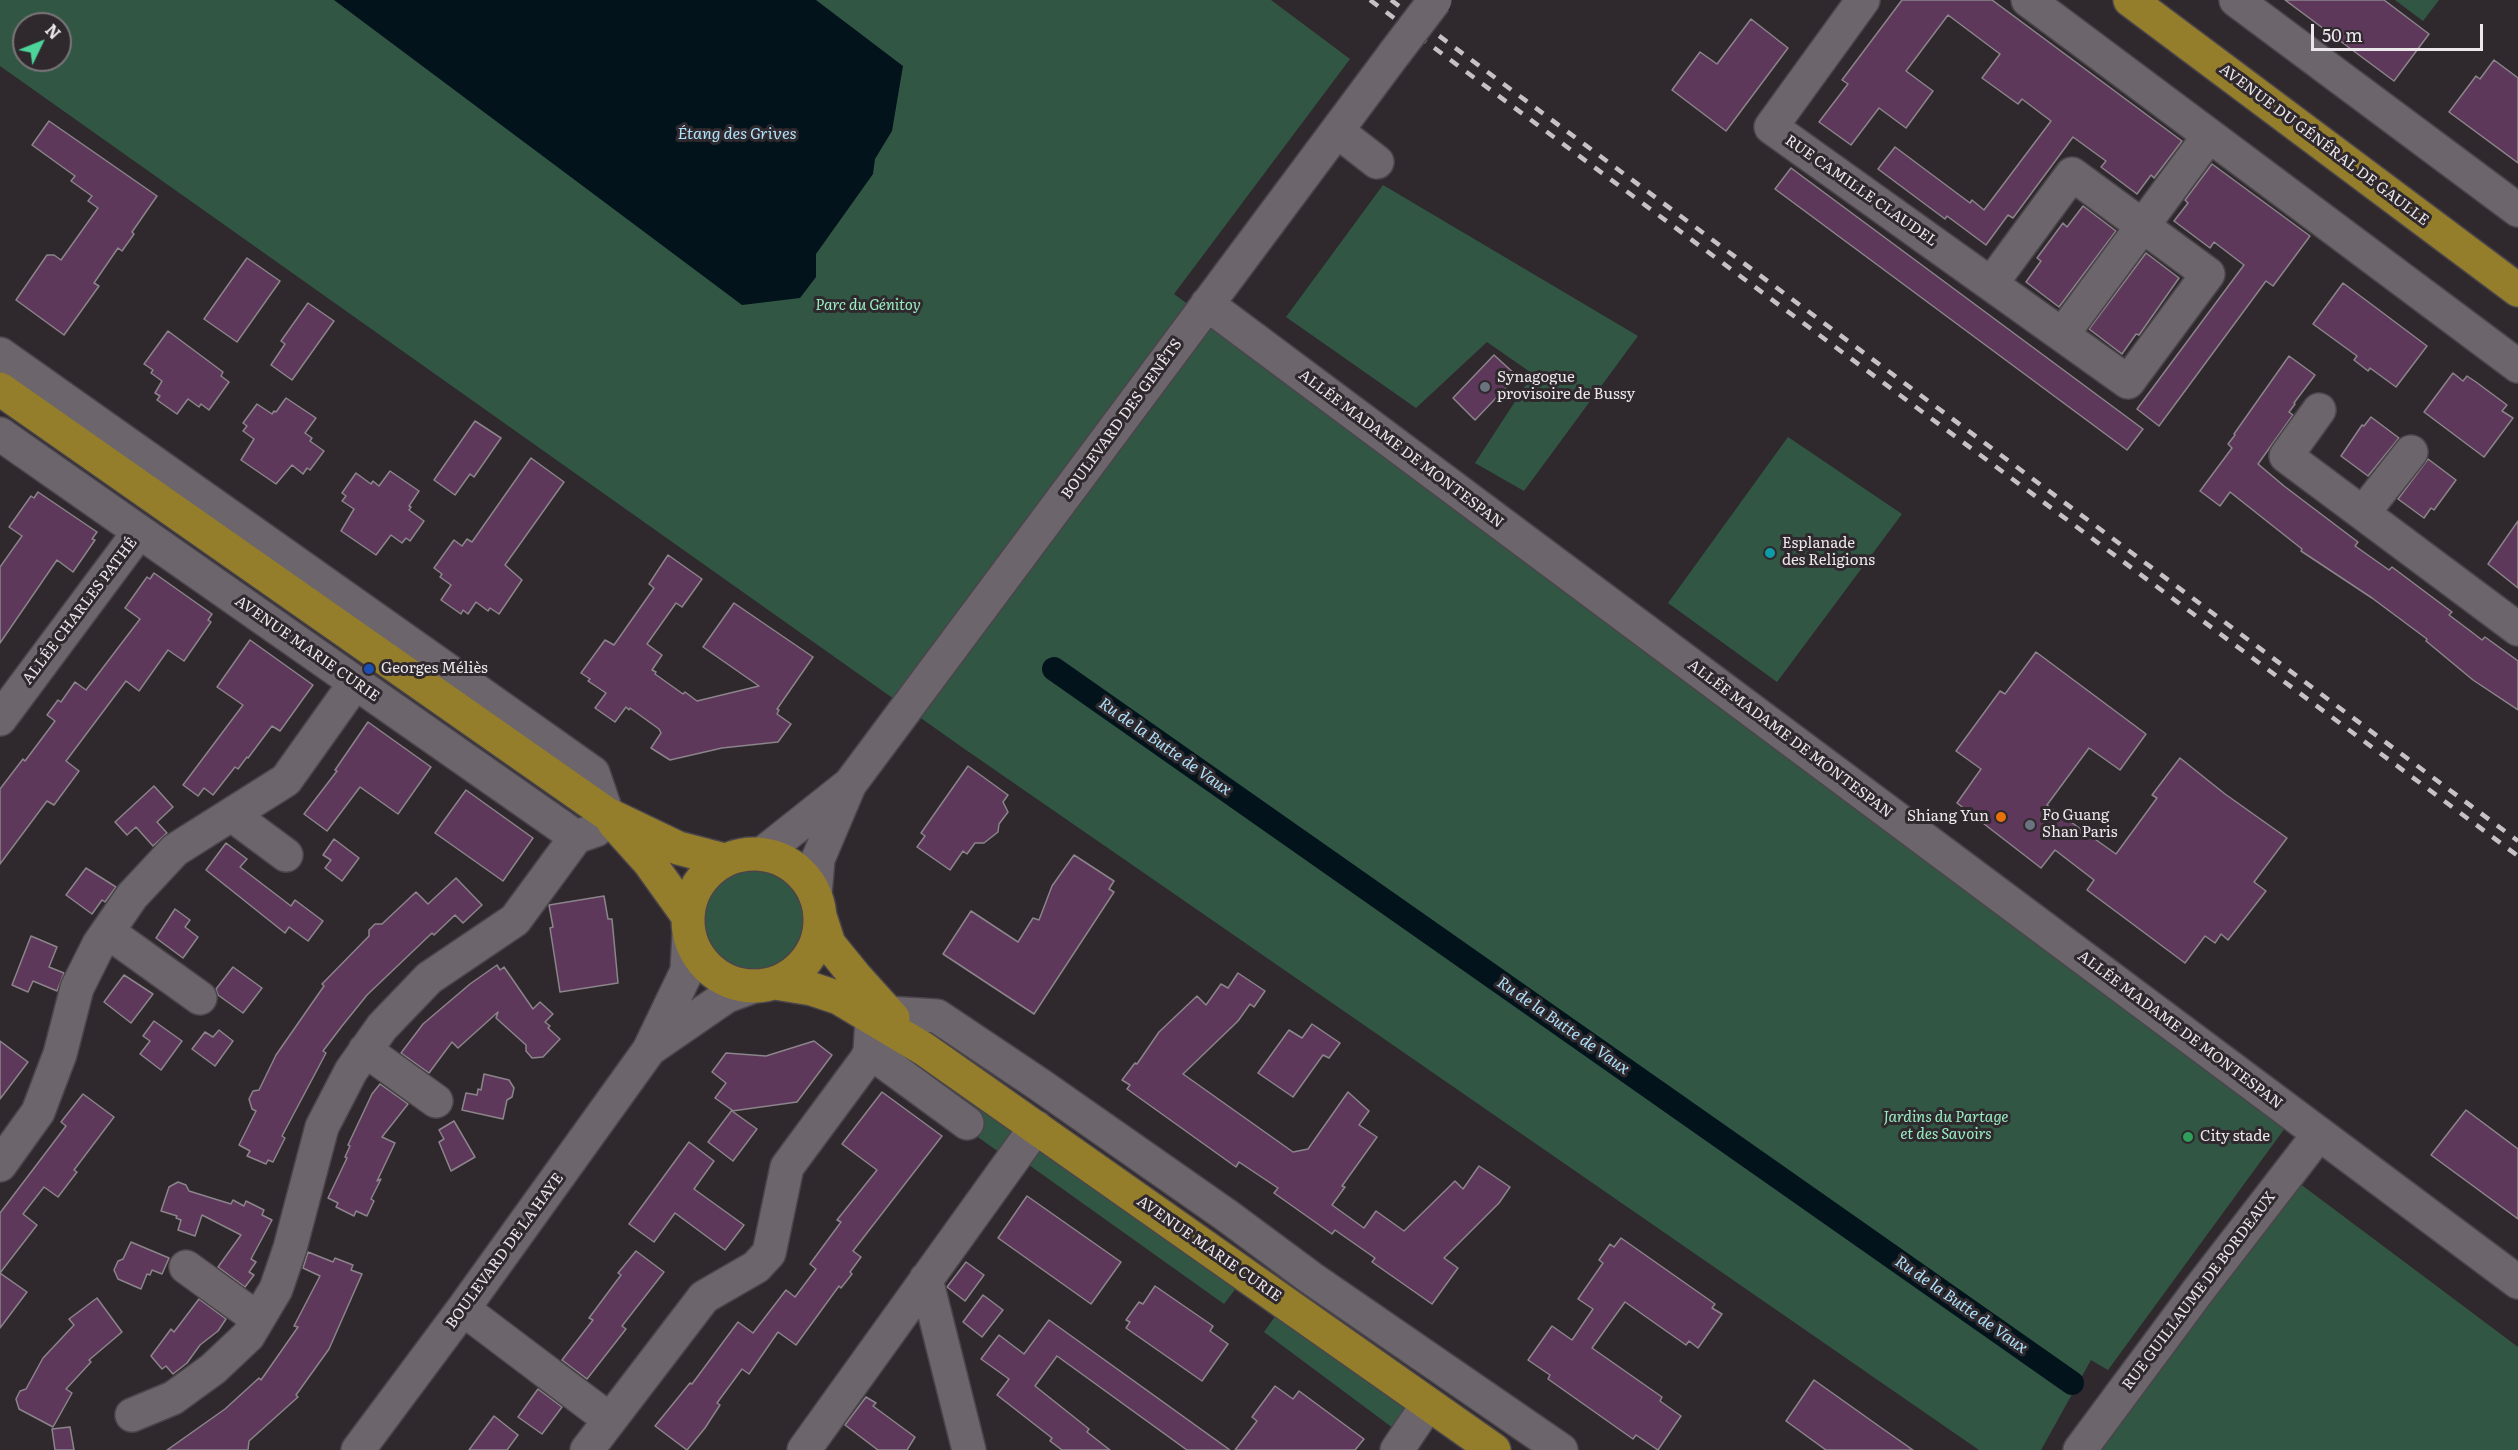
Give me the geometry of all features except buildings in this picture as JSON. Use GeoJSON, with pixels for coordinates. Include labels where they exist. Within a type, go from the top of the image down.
{"type":"FeatureCollection","features":[{"type":"Feature","properties":{"kind":"main road","name":"AVENUE DU GÉNÉRAL DE GAULLE"},"geometry":{"type":"LineString","coordinates":[[2130,0],[2518,290]]}},
{"type":"Feature","properties":{"kind":"main road"},"geometry":{"type":"LineString","coordinates":[[0,389],[613,822],[678,848],[724,861]]}},
{"type":"Feature","properties":{"kind":"main road"},"geometry":{"type":"LineString","coordinates":[[613,822],[655,870],[688,925],[698,955],[713,972],[732,983],[765,984],[794,972],[808,957],[817,938],[817,906],[806,880],[794,867],[762,854],[742,855],[724,861],[706,874],[693,893],[688,925]]}},
{"type":"Feature","properties":{"kind":"main road","name":"AVENUE MARIE CURIE"},"geometry":{"type":"LineString","coordinates":[[817,906],[829,944],[880,1016]]}},
{"type":"Feature","properties":{"kind":"main road","name":"AVENUE MARIE CURIE"},"geometry":{"type":"LineString","coordinates":[[765,984],[828,993],[880,1016],[1494,1450]]}},
{"type":"Feature","properties":{"kind":"street","name":"BOULEVARD DES GENÊTS"},"geometry":{"type":"LineString","coordinates":[[817,906],[818,859],[850,784],[1436,0]]}},
{"type":"Feature","properties":{"kind":"street","name":"RUE CAMILLE CLAUDEL"},"geometry":{"type":"LineString","coordinates":[[1863,0],[1771,127],[2128,382],[2208,274],[2072,174],[1991,284]]}},
{"type":"Feature","properties":{"kind":"street"},"geometry":{"type":"LineString","coordinates":[[2028,0],[2518,366]]}},
{"type":"Feature","properties":{"kind":"street"},"geometry":{"type":"LineString","coordinates":[[2236,0],[2518,210]]}},
{"type":"Feature","properties":{"kind":"street"},"geometry":{"type":"LineString","coordinates":[[1336,131],[1377,162]]}},
{"type":"Feature","properties":{"kind":"street"},"geometry":{"type":"LineString","coordinates":[[2062,335],[2209,136]]}},
{"type":"Feature","properties":{"kind":"street","name":"ALLÉE MADAME DE MONTESPAN"},"geometry":{"type":"LineString","coordinates":[[1207,304],[2518,1282]]}},
{"type":"Feature","properties":{"kind":"street"},"geometry":{"type":"LineString","coordinates":[[0,354],[593,773],[613,822],[576,837],[515,920],[429,978],[382,1027],[351,1071],[322,1127],[290,1248],[276,1289],[248,1336],[213,1369],[173,1398],[132,1415]]}},
{"type":"Feature","properties":{"kind":"street"},"geometry":{"type":"LineString","coordinates":[[2319,410],[2286,456],[2516,622]]}},
{"type":"Feature","properties":{"kind":"street","name":"AVENUE MARIE CURIE"},"geometry":{"type":"LineString","coordinates":[[0,434],[576,837]]}},
{"type":"Feature","properties":{"kind":"street"},"geometry":{"type":"LineString","coordinates":[[2363,513],[2411,452]]}},
{"type":"Feature","properties":{"kind":"street","name":"ALLÉE CHARLES PATHÉ"},"geometry":{"type":"LineString","coordinates":[[0,719],[139,532]]}},
{"type":"Feature","properties":{"kind":"street"},"geometry":{"type":"LineString","coordinates":[[0,1165],[38,1112],[60,1054],[77,988],[108,932],[132,896],[175,850],[286,780],[355,683]]}},
{"type":"Feature","properties":{"kind":"street","name":"BOULEVARD DES GENÊTS"},"geometry":{"type":"LineString","coordinates":[[762,854],[850,784]]}},
{"type":"Feature","properties":{"kind":"street"},"geometry":{"type":"LineString","coordinates":[[232,815],[286,855]]}},
{"type":"Feature","properties":{"kind":"street","name":"BOULEVARD DE LA HAYE"},"geometry":{"type":"LineString","coordinates":[[358,1450],[463,1309],[649,1050],[687,971],[688,925]]}},
{"type":"Feature","properties":{"kind":"street"},"geometry":{"type":"LineString","coordinates":[[108,932],[200,998]]}},
{"type":"Feature","properties":{"kind":"street","name":"BOULEVARD DE LA HAYE"},"geometry":{"type":"LineString","coordinates":[[649,1050],[727,996],[765,984]]}},
{"type":"Feature","properties":{"kind":"street"},"geometry":{"type":"LineString","coordinates":[[587,1450],[704,1297],[756,1267],[769,1253],[787,1167],[870,1052],[880,1016],[937,1016],[1040,1085],[1226,1215],[1311,1278],[1561,1450]]}},
{"type":"Feature","properties":{"kind":"street"},"geometry":{"type":"LineString","coordinates":[[365,1050],[436,1101]]}},
{"type":"Feature","properties":{"kind":"street"},"geometry":{"type":"LineString","coordinates":[[870,1052],[967,1123]]}},
{"type":"Feature","properties":{"kind":"street"},"geometry":{"type":"LineString","coordinates":[[811,1447],[926,1280],[1036,1127]]}},
{"type":"Feature","properties":{"kind":"street","name":"RUE GUILLAUME DE BORDEAUX"},"geometry":{"type":"LineString","coordinates":[[2080,1450],[2319,1134]]}},
{"type":"Feature","properties":{"kind":"street"},"geometry":{"type":"LineString","coordinates":[[186,1267],[258,1319]]}},
{"type":"Feature","properties":{"kind":"street"},"geometry":{"type":"LineString","coordinates":[[926,1280],[969,1450]]}},
{"type":"Feature","properties":{"kind":"street"},"geometry":{"type":"LineString","coordinates":[[463,1309],[610,1420]]}},
{"type":"Feature","properties":{"kind":"street"},"geometry":{"type":"LineString","coordinates":[[1397,1450],[1428,1404]]}},
{"type":"Feature","properties":{"kind":"green space","name":"Parc du Génitoy"},"geometry":{"type":"Polygon","coordinates":[[[0,0],[1271,0],[1350,59],[1174,294],[2288,1124],[2108,1370],[2091,1360],[2041,1450],[1979,1450],[966,750],[0,66],[0,0]]]}},
{"type":"Feature","properties":{"kind":"green space"},"geometry":{"type":"Polygon","coordinates":[[[2395,0],[2439,0],[2423,21],[2395,0]]]}},
{"type":"Feature","properties":{"kind":"green space"},"geometry":{"type":"Polygon","coordinates":[[[1383,185],[1638,336],[1524,491],[1475,463],[1533,374],[1487,342],[1416,408],[1286,317],[1383,185]]]}},
{"type":"Feature","properties":{"kind":"green space"},"geometry":{"type":"Polygon","coordinates":[[[1788,437],[1902,514],[1777,682],[1668,603],[1788,437]]]}},
{"type":"Feature","properties":{"kind":"green space"},"geometry":{"type":"Polygon","coordinates":[[[751,866],[771,870],[788,881],[799,898],[803,918],[799,938],[788,955],[771,966],[751,970],[731,966],[714,955],[703,938],[699,918],[703,898],[714,881],[731,870],[751,866]]]}},
{"type":"Feature","properties":{"kind":"green space"},"geometry":{"type":"Polygon","coordinates":[[[894,1047],[1018,1132],[1003,1155],[968,1130],[894,1047]]]}},
{"type":"Feature","properties":{"kind":"green space"},"geometry":{"type":"Polygon","coordinates":[[[1039,1148],[1237,1287],[1224,1304],[1029,1165],[1039,1148]]]}},
{"type":"Feature","properties":{"kind":"green space"},"geometry":{"type":"Polygon","coordinates":[[[2299,1183],[2518,1347],[2518,1450],[2098,1450],[2299,1183]]]}},
{"type":"Feature","properties":{"kind":"green space"},"geometry":{"type":"Polygon","coordinates":[[[1276,1315],[1413,1409],[1397,1431],[1264,1332],[1276,1315]]]}},
{"type":"Feature","properties":{"kind":"water","name":"Étang des Grives"},"geometry":{"type":"Polygon","coordinates":[[[334,0],[816,0],[903,66],[892,131],[875,159],[873,174],[816,254],[816,277],[800,298],[742,305],[334,0]]]}},
{"type":"Feature","properties":{"kind":"waterway","name":"Ru de la Butte de Vaux"},"geometry":{"type":"LineString","coordinates":[[1054,669],[2072,1383]]}},
{"type":"Feature","properties":{"kind":"railway"},"geometry":{"type":"LineString","coordinates":[[1370,0],[2518,856]]}},
{"type":"Feature","properties":{"kind":"railway"},"geometry":{"type":"LineString","coordinates":[[1391,0],[2518,841]]}},
{"type":"Feature","properties":{"kind":"place","name":"Synagogue provisoire de Bussy"},"geometry":{"type":"Point","coordinates":[1485,387]}},
{"type":"Feature","properties":{"kind":"place","name":"Esplanade des Religions"},"geometry":{"type":"Point","coordinates":[1770,553]}},
{"type":"Feature","properties":{"kind":"place","name":"Georges Méliès"},"geometry":{"type":"Point","coordinates":[369,669]}},
{"type":"Feature","properties":{"kind":"place","name":"Shiang Yun"},"geometry":{"type":"Point","coordinates":[2001,817]}},
{"type":"Feature","properties":{"kind":"place","name":"Fo Guang Shan Paris"},"geometry":{"type":"Point","coordinates":[2030,825]}},
{"type":"Feature","properties":{"kind":"place","name":"City stade"},"geometry":{"type":"Point","coordinates":[2188,1137]}},
{"type":"Feature","properties":{"kind":"park label","name":"Jardins du Partage et des Savoirs"},"geometry":{"type":"Point","coordinates":[1946,1126]}}]}
